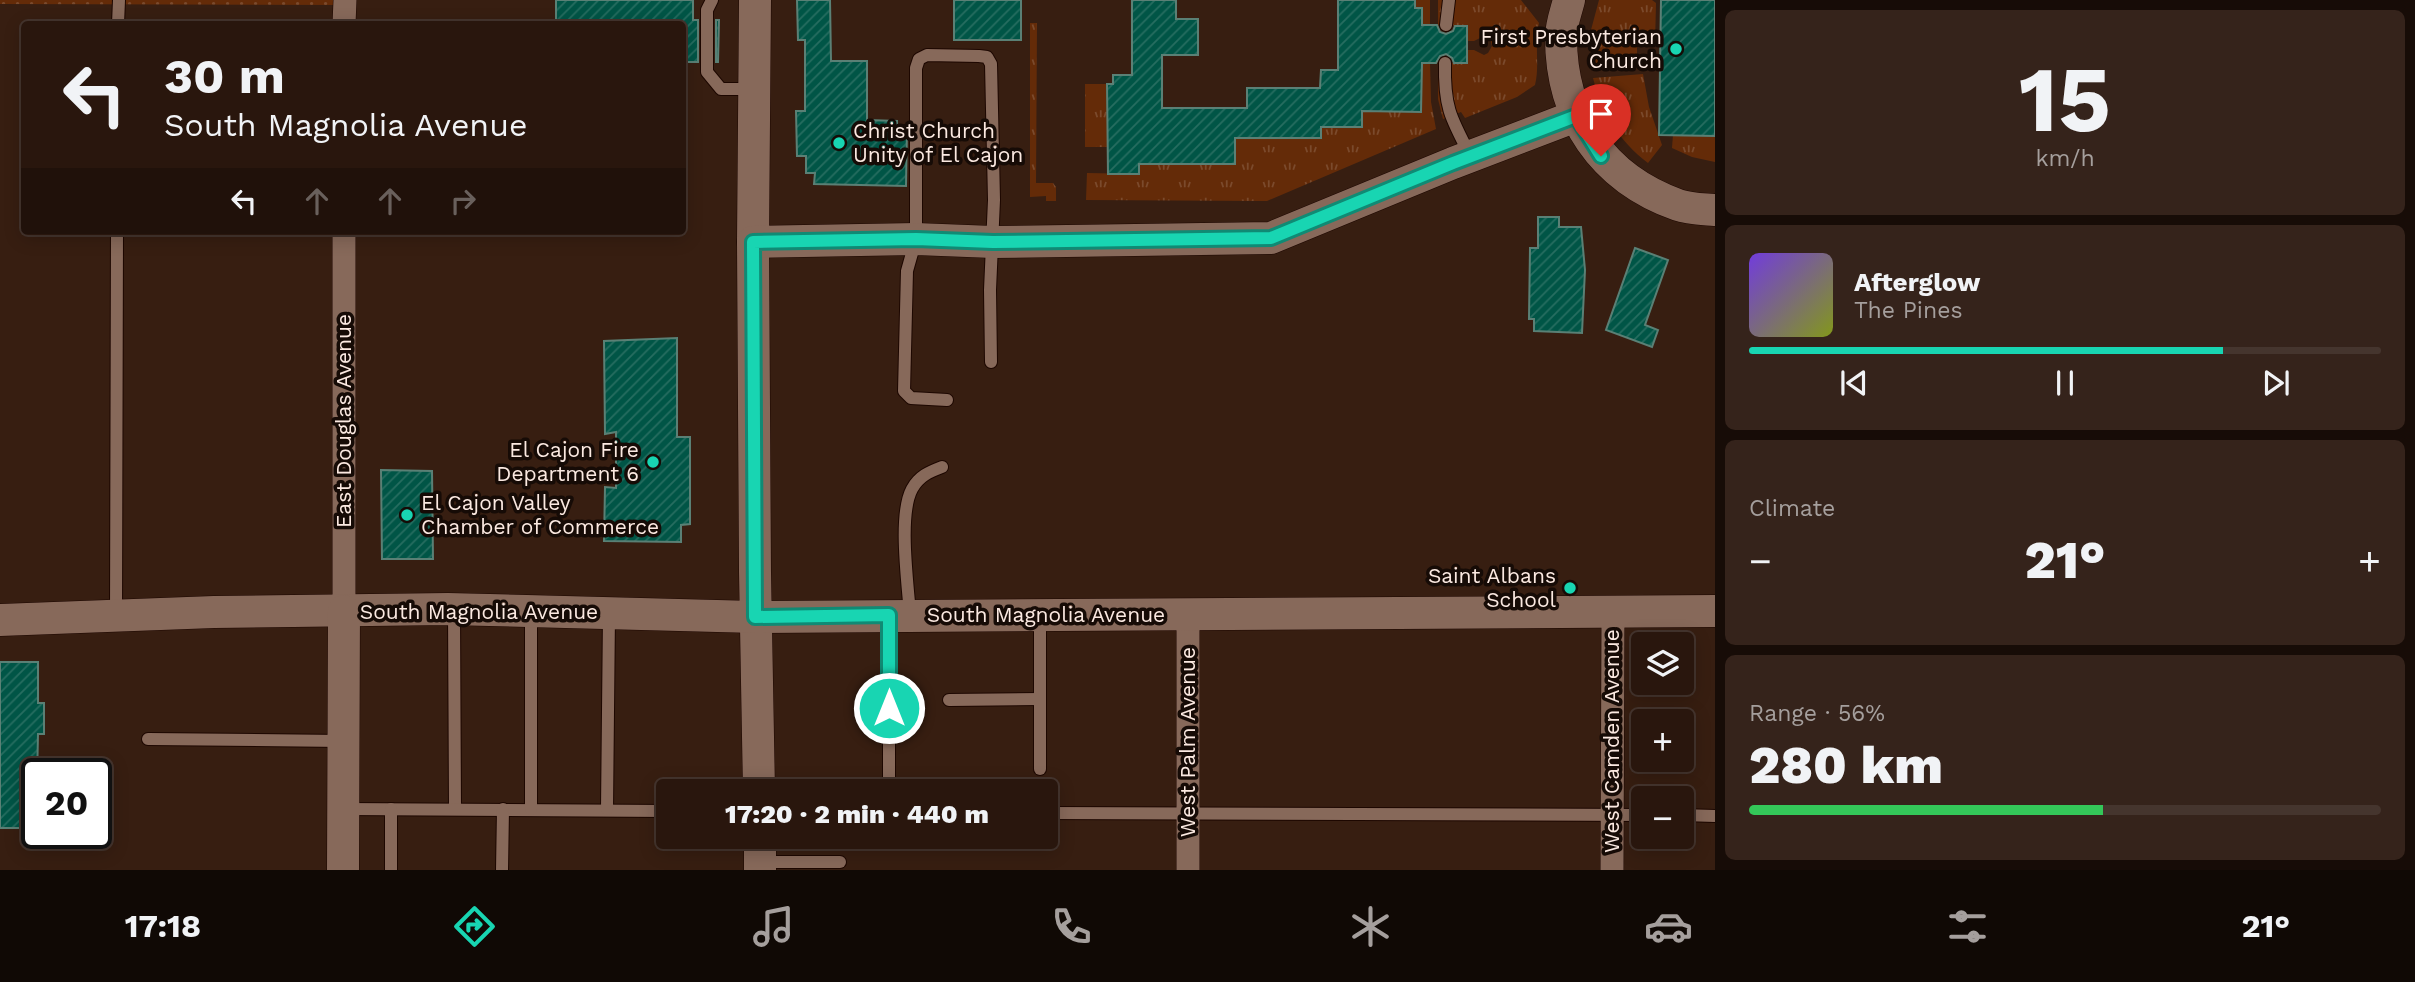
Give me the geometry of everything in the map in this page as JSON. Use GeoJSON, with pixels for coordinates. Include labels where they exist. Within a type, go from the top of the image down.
{"type":"FeatureCollection","features":[{"type":"Feature","properties":{"kind":"street"},"geometry":{"type":"LineString","coordinates":[[344,21],[345,0]]}},
{"type":"Feature","properties":{"kind":"street"},"geometry":{"type":"LineString","coordinates":[[755,0],[753,242],[759,779]]}},
{"type":"Feature","properties":{"kind":"street"},"geometry":{"type":"LineString","coordinates":[[1569,0],[1561,34],[1565,82],[1576,116],[1601,156],[1637,187],[1680,206],[1715,210]]}},
{"type":"Feature","properties":{"kind":"street"},"geometry":{"type":"LineString","coordinates":[[753,242],[1271,238],[1576,116]]}},
{"type":"Feature","properties":{"kind":"street","name":"East Douglas Avenue"},"geometry":{"type":"LineString","coordinates":[[344,235],[344,611]]}},
{"type":"Feature","properties":{"kind":"street","name":"South Magnolia Avenue"},"geometry":{"type":"LineString","coordinates":[[0,620],[214,612],[454,610],[755,617],[1715,611]]}},
{"type":"Feature","properties":{"kind":"street"},"geometry":{"type":"LineString","coordinates":[[343,870],[344,611]]}},
{"type":"Feature","properties":{"kind":"street","name":"West Camden Avenue"},"geometry":{"type":"LineString","coordinates":[[1612,612],[1612,870]]}},
{"type":"Feature","properties":{"kind":"street","name":"West Palm Avenue"},"geometry":{"type":"LineString","coordinates":[[1188,615],[1188,870]]}},
{"type":"Feature","properties":{"kind":"lane"},"geometry":{"type":"LineString","coordinates":[[118,21],[119,0]]}},
{"type":"Feature","properties":{"kind":"lane"},"geometry":{"type":"LineString","coordinates":[[712,0],[707,10],[707,72],[721,89],[755,89]]}},
{"type":"Feature","properties":{"kind":"lane"},"geometry":{"type":"LineString","coordinates":[[1446,25],[1449,0]]}},
{"type":"Feature","properties":{"kind":"lane"},"geometry":{"type":"LineString","coordinates":[[947,400],[911,398],[904,391],[906,271],[916,239],[916,68],[919,59],[927,55],[987,57],[991,64],[991,362]]}},
{"type":"Feature","properties":{"kind":"lane"},"geometry":{"type":"LineString","coordinates":[[1445,63],[1448,110],[1471,156]]}},
{"type":"Feature","properties":{"kind":"lane"},"geometry":{"type":"LineString","coordinates":[[116,616],[117,235]]}},
{"type":"Feature","properties":{"kind":"lane"},"geometry":{"type":"LineString","coordinates":[[890,779],[905,517],[911,490],[925,474],[942,467]]}},
{"type":"Feature","properties":{"kind":"lane"},"geometry":{"type":"LineString","coordinates":[[454,610],[455,809]]}},
{"type":"Feature","properties":{"kind":"lane"},"geometry":{"type":"LineString","coordinates":[[531,611],[531,809]]}},
{"type":"Feature","properties":{"kind":"lane"},"geometry":{"type":"LineString","coordinates":[[607,809],[609,612]]}},
{"type":"Feature","properties":{"kind":"lane"},"geometry":{"type":"LineString","coordinates":[[1040,615],[1040,769]]}},
{"type":"Feature","properties":{"kind":"lane"},"geometry":{"type":"LineString","coordinates":[[948,700],[1040,699]]}},
{"type":"Feature","properties":{"kind":"lane"},"geometry":{"type":"LineString","coordinates":[[148,739],[343,741]]}},
{"type":"Feature","properties":{"kind":"lane"},"geometry":{"type":"LineString","coordinates":[[343,809],[656,811]]}},
{"type":"Feature","properties":{"kind":"lane"},"geometry":{"type":"LineString","coordinates":[[391,809],[391,870]]}},
{"type":"Feature","properties":{"kind":"lane"},"geometry":{"type":"LineString","coordinates":[[502,870],[503,809]]}},
{"type":"Feature","properties":{"kind":"lane"},"geometry":{"type":"LineString","coordinates":[[1058,813],[1631,815]]}},
{"type":"Feature","properties":{"kind":"lane"},"geometry":{"type":"LineString","coordinates":[[1694,816],[1715,816]]}},
{"type":"Feature","properties":{"kind":"lane"},"geometry":{"type":"LineString","coordinates":[[760,856],[840,862]]}},
{"type":"Feature","properties":{"kind":"green space"},"geometry":{"type":"Polygon","coordinates":[[[0,0],[345,0],[345,5],[0,4],[0,0]]]}},
{"type":"Feature","properties":{"kind":"green space"},"geometry":{"type":"Polygon","coordinates":[[[1415,0],[1430,0],[1430,25],[1422,25],[1415,8],[1415,0]]]}},
{"type":"Feature","properties":{"kind":"green space"},"geometry":{"type":"Polygon","coordinates":[[[1438,0],[1521,0],[1539,23],[1535,85],[1517,97],[1465,118],[1461,112],[1443,119],[1438,99],[1438,63],[1467,63],[1467,50],[1484,55],[1492,46],[1490,39],[1484,36],[1467,41],[1467,26],[1438,25],[1438,0]]]}},
{"type":"Feature","properties":{"kind":"green space"},"geometry":{"type":"Polygon","coordinates":[[[1599,0],[1652,0],[1656,3],[1655,44],[1637,43],[1637,66],[1591,67],[1591,30],[1599,0]]]}},
{"type":"Feature","properties":{"kind":"green space"},"geometry":{"type":"Polygon","coordinates":[[[1030,23],[1037,23],[1036,183],[1053,183],[1056,187],[1056,201],[1046,201],[1046,196],[1030,197],[1030,23]]]}},
{"type":"Feature","properties":{"kind":"green space"},"geometry":{"type":"Polygon","coordinates":[[[1422,63],[1430,63],[1431,102],[1436,129],[1267,201],[1086,200],[1087,173],[1138,174],[1139,164],[1235,164],[1235,138],[1321,138],[1321,127],[1361,127],[1362,111],[1421,112],[1422,63]]]}},
{"type":"Feature","properties":{"kind":"green space"},"geometry":{"type":"Polygon","coordinates":[[[1643,74],[1649,107],[1662,145],[1648,163],[1620,136],[1601,103],[1593,78],[1643,74]]]}},
{"type":"Feature","properties":{"kind":"green space"},"geometry":{"type":"Polygon","coordinates":[[[1085,84],[1107,84],[1107,135],[1121,135],[1108,142],[1108,147],[1085,147],[1085,84]]]}},
{"type":"Feature","properties":{"kind":"green space"},"geometry":{"type":"Polygon","coordinates":[[[1673,135],[1715,136],[1715,162],[1692,157],[1672,148],[1673,135]]]}},
{"type":"Feature","properties":{"kind":"building"},"geometry":{"type":"Polygon","coordinates":[[[556,0],[693,0],[693,20],[698,20],[698,62],[686,62],[686,21],[556,21],[556,0]]]}},
{"type":"Feature","properties":{"kind":"building"},"geometry":{"type":"Polygon","coordinates":[[[797,0],[830,0],[831,61],[867,61],[867,120],[897,121],[897,129],[907,130],[906,186],[814,184],[815,173],[806,173],[806,156],[797,156],[796,111],[805,111],[805,40],[798,40],[797,0]]]}},
{"type":"Feature","properties":{"kind":"building"},"geometry":{"type":"Polygon","coordinates":[[[954,0],[1021,0],[1021,40],[954,40],[954,0]]]}},
{"type":"Feature","properties":{"kind":"building"},"geometry":{"type":"Polygon","coordinates":[[[1132,0],[1176,0],[1176,19],[1198,19],[1198,55],[1162,55],[1162,108],[1247,108],[1247,88],[1320,88],[1321,70],[1338,70],[1338,0],[1415,0],[1415,8],[1422,8],[1422,25],[1437,25],[1440,32],[1446,34],[1453,31],[1455,26],[1467,26],[1467,63],[1454,63],[1446,54],[1440,56],[1436,63],[1422,63],[1421,112],[1362,111],[1362,127],[1321,127],[1321,138],[1235,138],[1235,164],[1139,164],[1139,174],[1108,174],[1107,84],[1113,84],[1113,75],[1132,75],[1132,0]]]}},
{"type":"Feature","properties":{"kind":"building"},"geometry":{"type":"Polygon","coordinates":[[[1661,0],[1715,0],[1715,136],[1659,135],[1661,0]]]}},
{"type":"Feature","properties":{"kind":"building"},"geometry":{"type":"Polygon","coordinates":[[[716,20],[719,20],[718,62],[716,62],[716,20]]]}},
{"type":"Feature","properties":{"kind":"building"},"geometry":{"type":"Polygon","coordinates":[[[1538,217],[1559,217],[1559,227],[1581,227],[1585,270],[1582,333],[1534,331],[1534,319],[1529,319],[1530,248],[1538,248],[1538,217]]]}},
{"type":"Feature","properties":{"kind":"building"},"geometry":{"type":"Polygon","coordinates":[[[1635,248],[1668,260],[1645,325],[1658,330],[1652,347],[1606,330],[1635,248]]]}},
{"type":"Feature","properties":{"kind":"building","name":"El Cajon Fire Department 6"},"geometry":{"type":"Polygon","coordinates":[[[677,338],[677,437],[690,437],[690,524],[681,525],[681,542],[604,541],[605,487],[616,488],[616,432],[605,434],[604,341],[677,338]]]}},
{"type":"Feature","properties":{"kind":"building","name":"El Cajon Valley Chamber of Commerce"},"geometry":{"type":"Polygon","coordinates":[[[381,470],[432,471],[433,559],[382,559],[381,470]]]}},
{"type":"Feature","properties":{"kind":"building"},"geometry":{"type":"Polygon","coordinates":[[[0,662],[38,662],[38,703],[44,703],[44,734],[38,734],[37,758],[21,758],[21,828],[0,828],[0,662]]]}},
{"type":"Feature","properties":{"kind":"place","name":"First Presbyterian Church"},"geometry":{"type":"Point","coordinates":[1676,49]}},
{"type":"Feature","properties":{"kind":"place","name":"Christ Church Unity of El Cajon"},"geometry":{"type":"Point","coordinates":[839,143]}},
{"type":"Feature","properties":{"kind":"place","name":"El Cajon Fire Department 6"},"geometry":{"type":"Point","coordinates":[653,462]}},
{"type":"Feature","properties":{"kind":"place","name":"El Cajon Valley Chamber of Commerce"},"geometry":{"type":"Point","coordinates":[407,515]}},
{"type":"Feature","properties":{"kind":"place","name":"Saint Albans School"},"geometry":{"type":"Point","coordinates":[1570,588]}},
{"type":"Feature","properties":{"kind":"route"},"geometry":{"type":"LineString","coordinates":[[889,708],[889,615],[755,617],[753,242],[1271,238],[1576,116],[1601,156]]}}]}
